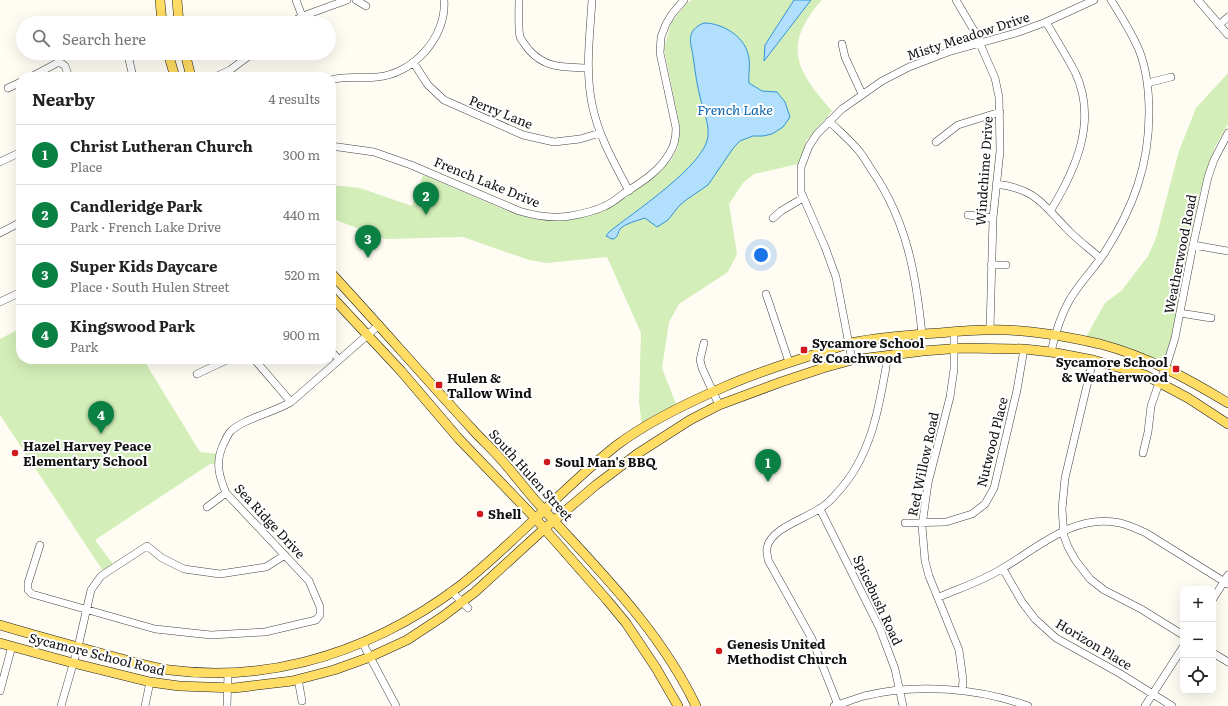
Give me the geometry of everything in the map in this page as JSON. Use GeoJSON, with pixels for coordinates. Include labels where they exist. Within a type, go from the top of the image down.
{"type":"FeatureCollection","features":[{"type":"Feature","properties":{"kind":"main road"},"geometry":{"type":"LineString","coordinates":[[160,0],[161,16]]}},
{"type":"Feature","properties":{"kind":"main road"},"geometry":{"type":"LineString","coordinates":[[177,0],[178,16]]}},
{"type":"Feature","properties":{"kind":"main road"},"geometry":{"type":"LineString","coordinates":[[166,16],[178,11]]}},
{"type":"Feature","properties":{"kind":"main road"},"geometry":{"type":"LineString","coordinates":[[170,60],[174,72]]}},
{"type":"Feature","properties":{"kind":"main road"},"geometry":{"type":"LineString","coordinates":[[187,60],[190,72]]}},
{"type":"Feature","properties":{"kind":"main road","name":"South Hulen Street"},"geometry":{"type":"LineString","coordinates":[[336,278],[638,614],[681,678],[696,706]]}},
{"type":"Feature","properties":{"kind":"main road","name":"South Hulen Street"},"geometry":{"type":"LineString","coordinates":[[336,301],[474,455],[535,518],[626,623],[656,668],[678,706]]}},
{"type":"Feature","properties":{"kind":"main road","name":"Sycamore School Road"},"geometry":{"type":"LineString","coordinates":[[0,642],[73,663],[150,682],[179,686],[228,688],[298,680],[334,670],[409,643],[415,636],[465,605],[475,592],[544,529],[596,485],[624,451],[676,409],[757,373],[849,344],[922,334],[990,330],[1026,331],[1055,335],[1117,349],[1166,368],[1228,403]]}},
{"type":"Feature","properties":{"kind":"main road","name":"Sycamore School Road"},"geometry":{"type":"LineString","coordinates":[[0,625],[152,667],[169,670],[228,673],[260,671],[335,654],[404,622],[451,591],[482,566],[545,510],[587,470],[719,405],[823,368],[852,360],[955,349],[1024,349],[1051,352],[1093,360],[1144,375],[1188,398],[1228,424]]}},
{"type":"Feature","properties":{"kind":"main road"},"geometry":{"type":"LineString","coordinates":[[416,389],[429,380]]}},
{"type":"Feature","properties":{"kind":"main road"},"geometry":{"type":"LineString","coordinates":[[474,455],[486,444]]}},
{"type":"Feature","properties":{"kind":"main road"},"geometry":{"type":"LineString","coordinates":[[626,623],[638,614]]}},
{"type":"Feature","properties":{"kind":"street"},"geometry":{"type":"LineString","coordinates":[[296,0],[302,16],[347,0]]}},
{"type":"Feature","properties":{"kind":"street"},"geometry":{"type":"LineString","coordinates":[[356,0],[366,6]]}},
{"type":"Feature","properties":{"kind":"street"},"geometry":{"type":"LineString","coordinates":[[336,79],[347,77],[371,78],[387,76],[406,68],[428,48],[441,27],[444,15],[444,0]]}},
{"type":"Feature","properties":{"kind":"street"},"geometry":{"type":"LineString","coordinates":[[519,0],[520,37],[534,55],[543,62],[553,66],[588,68]]}},
{"type":"Feature","properties":{"kind":"street"},"geometry":{"type":"LineString","coordinates":[[592,0],[588,68],[591,102],[600,133],[629,191]]}},
{"type":"Feature","properties":{"kind":"street","name":"Windchime Drive"},"geometry":{"type":"LineString","coordinates":[[956,0],[976,34],[995,78],[999,97],[1000,151],[993,218],[990,330]]}},
{"type":"Feature","properties":{"kind":"street","name":"Misty Meadow Drive"},"geometry":{"type":"LineString","coordinates":[[852,360],[836,277],[825,247],[803,198],[800,181],[803,160],[809,146],[817,134],[842,108],[882,81],[909,67],[948,52],[997,39],[1046,22],[1094,0]]}},
{"type":"Feature","properties":{"kind":"street"},"geometry":{"type":"LineString","coordinates":[[1051,352],[1059,321],[1070,299],[1100,258],[1128,211],[1142,170],[1149,139],[1148,83],[1139,51],[1130,31],[1111,0]]}},
{"type":"Feature","properties":{"kind":"street"},"geometry":{"type":"LineString","coordinates":[[1198,0],[1228,35]]}},
{"type":"Feature","properties":{"kind":"street","name":"French Lake Drive"},"geometry":{"type":"LineString","coordinates":[[336,147],[374,152],[411,164],[519,211],[534,216],[558,217],[586,212],[607,205],[629,191],[661,166],[669,155],[676,136],[673,111],[660,53],[661,37],[666,24],[681,1]]}},
{"type":"Feature","properties":{"kind":"street"},"geometry":{"type":"LineString","coordinates":[[1219,25],[1228,17]]}},
{"type":"Feature","properties":{"kind":"street"},"geometry":{"type":"LineString","coordinates":[[1046,22],[1075,73],[1083,96],[1085,115],[1084,133],[1074,167],[1065,187],[1051,210]]}},
{"type":"Feature","properties":{"kind":"street"},"geometry":{"type":"LineString","coordinates":[[842,44],[845,57],[862,94]]}},
{"type":"Feature","properties":{"kind":"street"},"geometry":{"type":"LineString","coordinates":[[129,60],[132,72]]}},
{"type":"Feature","properties":{"kind":"street"},"geometry":{"type":"LineString","coordinates":[[233,72],[246,60]]}},
{"type":"Feature","properties":{"kind":"street","name":"Perry Lane"},"geometry":{"type":"LineString","coordinates":[[413,62],[428,85],[444,100],[523,135],[554,142],[580,139],[600,133]]}},
{"type":"Feature","properties":{"kind":"street"},"geometry":{"type":"LineString","coordinates":[[41,72],[58,63],[61,63],[65,66],[67,72]]}},
{"type":"Feature","properties":{"kind":"street"},"geometry":{"type":"LineString","coordinates":[[1148,83],[1171,77]]}},
{"type":"Feature","properties":{"kind":"street"},"geometry":{"type":"LineString","coordinates":[[8,88],[16,84]]}},
{"type":"Feature","properties":{"kind":"street"},"geometry":{"type":"LineString","coordinates":[[936,142],[958,125],[1000,112]]}},
{"type":"Feature","properties":{"kind":"street"},"geometry":{"type":"LineString","coordinates":[[829,121],[860,152],[885,191],[894,209],[911,258],[918,295],[922,334]]}},
{"type":"Feature","properties":{"kind":"street","name":"Weatherwood Road"},"geometry":{"type":"LineString","coordinates":[[1143,453],[1148,432],[1151,406],[1159,382],[1166,368],[1175,338],[1208,177],[1214,160],[1228,133]]}},
{"type":"Feature","properties":{"kind":"street"},"geometry":{"type":"LineString","coordinates":[[0,162],[16,154]]}},
{"type":"Feature","properties":{"kind":"street"},"geometry":{"type":"LineString","coordinates":[[996,184],[1018,188],[1029,193],[1042,202],[1070,232],[1100,258]]}},
{"type":"Feature","properties":{"kind":"street"},"geometry":{"type":"LineString","coordinates":[[774,218],[781,210],[803,198]]}},
{"type":"Feature","properties":{"kind":"street"},"geometry":{"type":"LineString","coordinates":[[968,215],[993,218]]}},
{"type":"Feature","properties":{"kind":"street"},"geometry":{"type":"LineString","coordinates":[[0,233],[16,225]]}},
{"type":"Feature","properties":{"kind":"street"},"geometry":{"type":"LineString","coordinates":[[1193,245],[1228,251]]}},
{"type":"Feature","properties":{"kind":"street"},"geometry":{"type":"LineString","coordinates":[[991,265],[1006,265]]}},
{"type":"Feature","properties":{"kind":"street"},"geometry":{"type":"LineString","coordinates":[[0,302],[16,294]]}},
{"type":"Feature","properties":{"kind":"street"},"geometry":{"type":"LineString","coordinates":[[766,294],[789,362]]}},
{"type":"Feature","properties":{"kind":"street"},"geometry":{"type":"LineString","coordinates":[[1180,313],[1211,318]]}},
{"type":"Feature","properties":{"kind":"street","name":"Sea Ridge Drive"},"geometry":{"type":"LineString","coordinates":[[336,363],[379,325]]}},
{"type":"Feature","properties":{"kind":"street","name":"Red Willow Road"},"geometry":{"type":"LineString","coordinates":[[954,332],[954,369],[950,397],[928,484],[922,523],[925,561],[929,576],[939,597],[959,650],[963,680],[962,691]]}},
{"type":"Feature","properties":{"kind":"street"},"geometry":{"type":"LineString","coordinates":[[704,343],[700,360],[712,392],[719,405]]}},
{"type":"Feature","properties":{"kind":"street","name":"Nutwood Place"},"geometry":{"type":"LineString","coordinates":[[905,523],[946,522],[972,514],[985,504],[991,495],[1017,390],[1024,349]]}},
{"type":"Feature","properties":{"kind":"street"},"geometry":{"type":"LineString","coordinates":[[888,356],[877,414],[871,435],[859,464],[838,492],[820,509],[778,532],[771,538],[767,547],[768,560],[812,639],[836,705],[863,696],[900,690],[930,689],[962,691],[995,696],[1028,706]]}},
{"type":"Feature","properties":{"kind":"street"},"geometry":{"type":"LineString","coordinates":[[336,357],[339,360]]}},
{"type":"Feature","properties":{"kind":"street"},"geometry":{"type":"LineString","coordinates":[[1093,360],[1065,478],[1062,509],[1063,531],[1068,547],[1076,561],[1090,579],[1104,590],[1180,633]]}},
{"type":"Feature","properties":{"kind":"street"},"geometry":{"type":"LineString","coordinates":[[196,374],[218,364]]}},
{"type":"Feature","properties":{"kind":"street"},"geometry":{"type":"LineString","coordinates":[[258,364],[291,402]]}},
{"type":"Feature","properties":{"kind":"street","name":"Sea Ridge Drive"},"geometry":{"type":"LineString","coordinates":[[86,609],[155,629],[211,634],[266,632],[316,620],[320,615],[320,607],[309,581],[226,493],[218,474],[219,457],[225,440],[231,431],[248,421],[282,408],[334,364]]}},
{"type":"Feature","properties":{"kind":"street"},"geometry":{"type":"LineString","coordinates":[[207,506],[226,493]]}},
{"type":"Feature","properties":{"kind":"street","name":"Spicebush Road"},"geometry":{"type":"LineString","coordinates":[[820,509],[889,649],[903,706]]}},
{"type":"Feature","properties":{"kind":"street"},"geometry":{"type":"LineString","coordinates":[[939,597],[985,579],[1063,531],[1079,524],[1109,521],[1123,524],[1146,533],[1227,580],[1216,595]]}},
{"type":"Feature","properties":{"kind":"street"},"geometry":{"type":"LineString","coordinates":[[40,545],[27,587],[30,592],[86,609]]}},
{"type":"Feature","properties":{"kind":"street"},"geometry":{"type":"LineString","coordinates":[[61,706],[78,647],[91,590],[101,576],[147,546],[162,558],[184,569],[220,574],[266,567],[285,555]]}},
{"type":"Feature","properties":{"kind":"street","name":"Horizon Place"},"geometry":{"type":"LineString","coordinates":[[1003,569],[1022,602],[1042,626],[1056,638],[1119,673],[1172,706]]}},
{"type":"Feature","properties":{"kind":"street"},"geometry":{"type":"LineString","coordinates":[[451,591],[465,605]]}},
{"type":"Feature","properties":{"kind":"street"},"geometry":{"type":"LineString","coordinates":[[362,642],[396,706]]}},
{"type":"Feature","properties":{"kind":"street"},"geometry":{"type":"LineString","coordinates":[[0,691],[12,646]]}},
{"type":"Feature","properties":{"kind":"street"},"geometry":{"type":"LineString","coordinates":[[1145,706],[1180,652]]}},
{"type":"Feature","properties":{"kind":"street"},"geometry":{"type":"LineString","coordinates":[[1216,655],[1228,662]]}},
{"type":"Feature","properties":{"kind":"street"},"geometry":{"type":"LineString","coordinates":[[227,706],[228,673]]}},
{"type":"Feature","properties":{"kind":"street"},"geometry":{"type":"LineString","coordinates":[[298,680],[302,701]]}},
{"type":"Feature","properties":{"kind":"street"},"geometry":{"type":"LineString","coordinates":[[146,706],[150,682]]}},
{"type":"Feature","properties":{"kind":"green space"},"geometry":{"type":"Polygon","coordinates":[[[692,0],[822,0],[807,20],[800,33],[798,58],[807,80],[832,111],[807,140],[798,164],[754,174],[743,183],[729,204],[737,254],[728,272],[679,304],[669,322],[662,368],[676,404],[642,425],[639,402],[641,333],[607,257],[546,263],[529,260],[463,237],[385,239],[336,220],[336,186],[360,188],[412,206],[423,175],[510,212],[540,220],[575,219],[611,207],[658,174],[671,160],[678,147],[679,123],[664,49],[671,23],[687,3],[692,0]]]}},
{"type":"Feature","properties":{"kind":"green space"},"geometry":{"type":"Polygon","coordinates":[[[1228,73],[1228,124],[1215,147],[1200,192],[1171,340],[1163,362],[1086,337],[1105,303],[1122,290],[1148,256],[1156,238],[1179,151],[1196,108],[1228,73]]]}},
{"type":"Feature","properties":{"kind":"green space"},"geometry":{"type":"Polygon","coordinates":[[[16,331],[16,364],[146,364],[200,452],[218,454],[216,464],[210,464],[95,540],[113,564],[103,571],[0,415],[0,339],[16,331]]]}},
{"type":"Feature","properties":{"kind":"water"},"geometry":{"type":"Polygon","coordinates":[[[794,0],[811,0],[764,61],[765,45],[794,0]]]}},
{"type":"Feature","properties":{"kind":"water","name":"French Lake"},"geometry":{"type":"Polygon","coordinates":[[[704,23],[718,25],[737,36],[746,48],[749,57],[749,83],[762,91],[777,92],[785,102],[790,117],[783,127],[772,134],[753,136],[740,141],[734,147],[708,185],[679,206],[668,220],[657,227],[645,218],[636,221],[622,227],[618,235],[611,239],[606,236],[609,232],[682,174],[695,161],[704,148],[708,136],[708,127],[698,90],[690,40],[694,29],[704,23]]]}},
{"type":"Feature","properties":{"kind":"place","name":"Candleridge Park"},"geometry":{"type":"Point","coordinates":[426,215]}},
{"type":"Feature","properties":{"kind":"place","name":"Super Kids Daycare"},"geometry":{"type":"Point","coordinates":[368,258]}},
{"type":"Feature","properties":{"kind":"place","name":"Sycamore School & Coachwood"},"geometry":{"type":"Point","coordinates":[804,350]}},
{"type":"Feature","properties":{"kind":"place","name":"Sycamore School & Weatherwood"},"geometry":{"type":"Point","coordinates":[1176,369]}},
{"type":"Feature","properties":{"kind":"place","name":"Hulen & Tallow Wind"},"geometry":{"type":"Point","coordinates":[439,385]}},
{"type":"Feature","properties":{"kind":"place","name":"Kingswood Park"},"geometry":{"type":"Point","coordinates":[101,434]}},
{"type":"Feature","properties":{"kind":"place","name":"Hazel Harvey Peace Elementary School"},"geometry":{"type":"Point","coordinates":[15,453]}},
{"type":"Feature","properties":{"kind":"place","name":"Soul Man's BBQ"},"geometry":{"type":"Point","coordinates":[547,462]}},
{"type":"Feature","properties":{"kind":"place","name":"Christ Lutheran Church"},"geometry":{"type":"Point","coordinates":[768,482]}},
{"type":"Feature","properties":{"kind":"place","name":"Shell"},"geometry":{"type":"Point","coordinates":[480,514]}},
{"type":"Feature","properties":{"kind":"place","name":"Genesis United Methodist Church"},"geometry":{"type":"Point","coordinates":[719,651]}}]}
